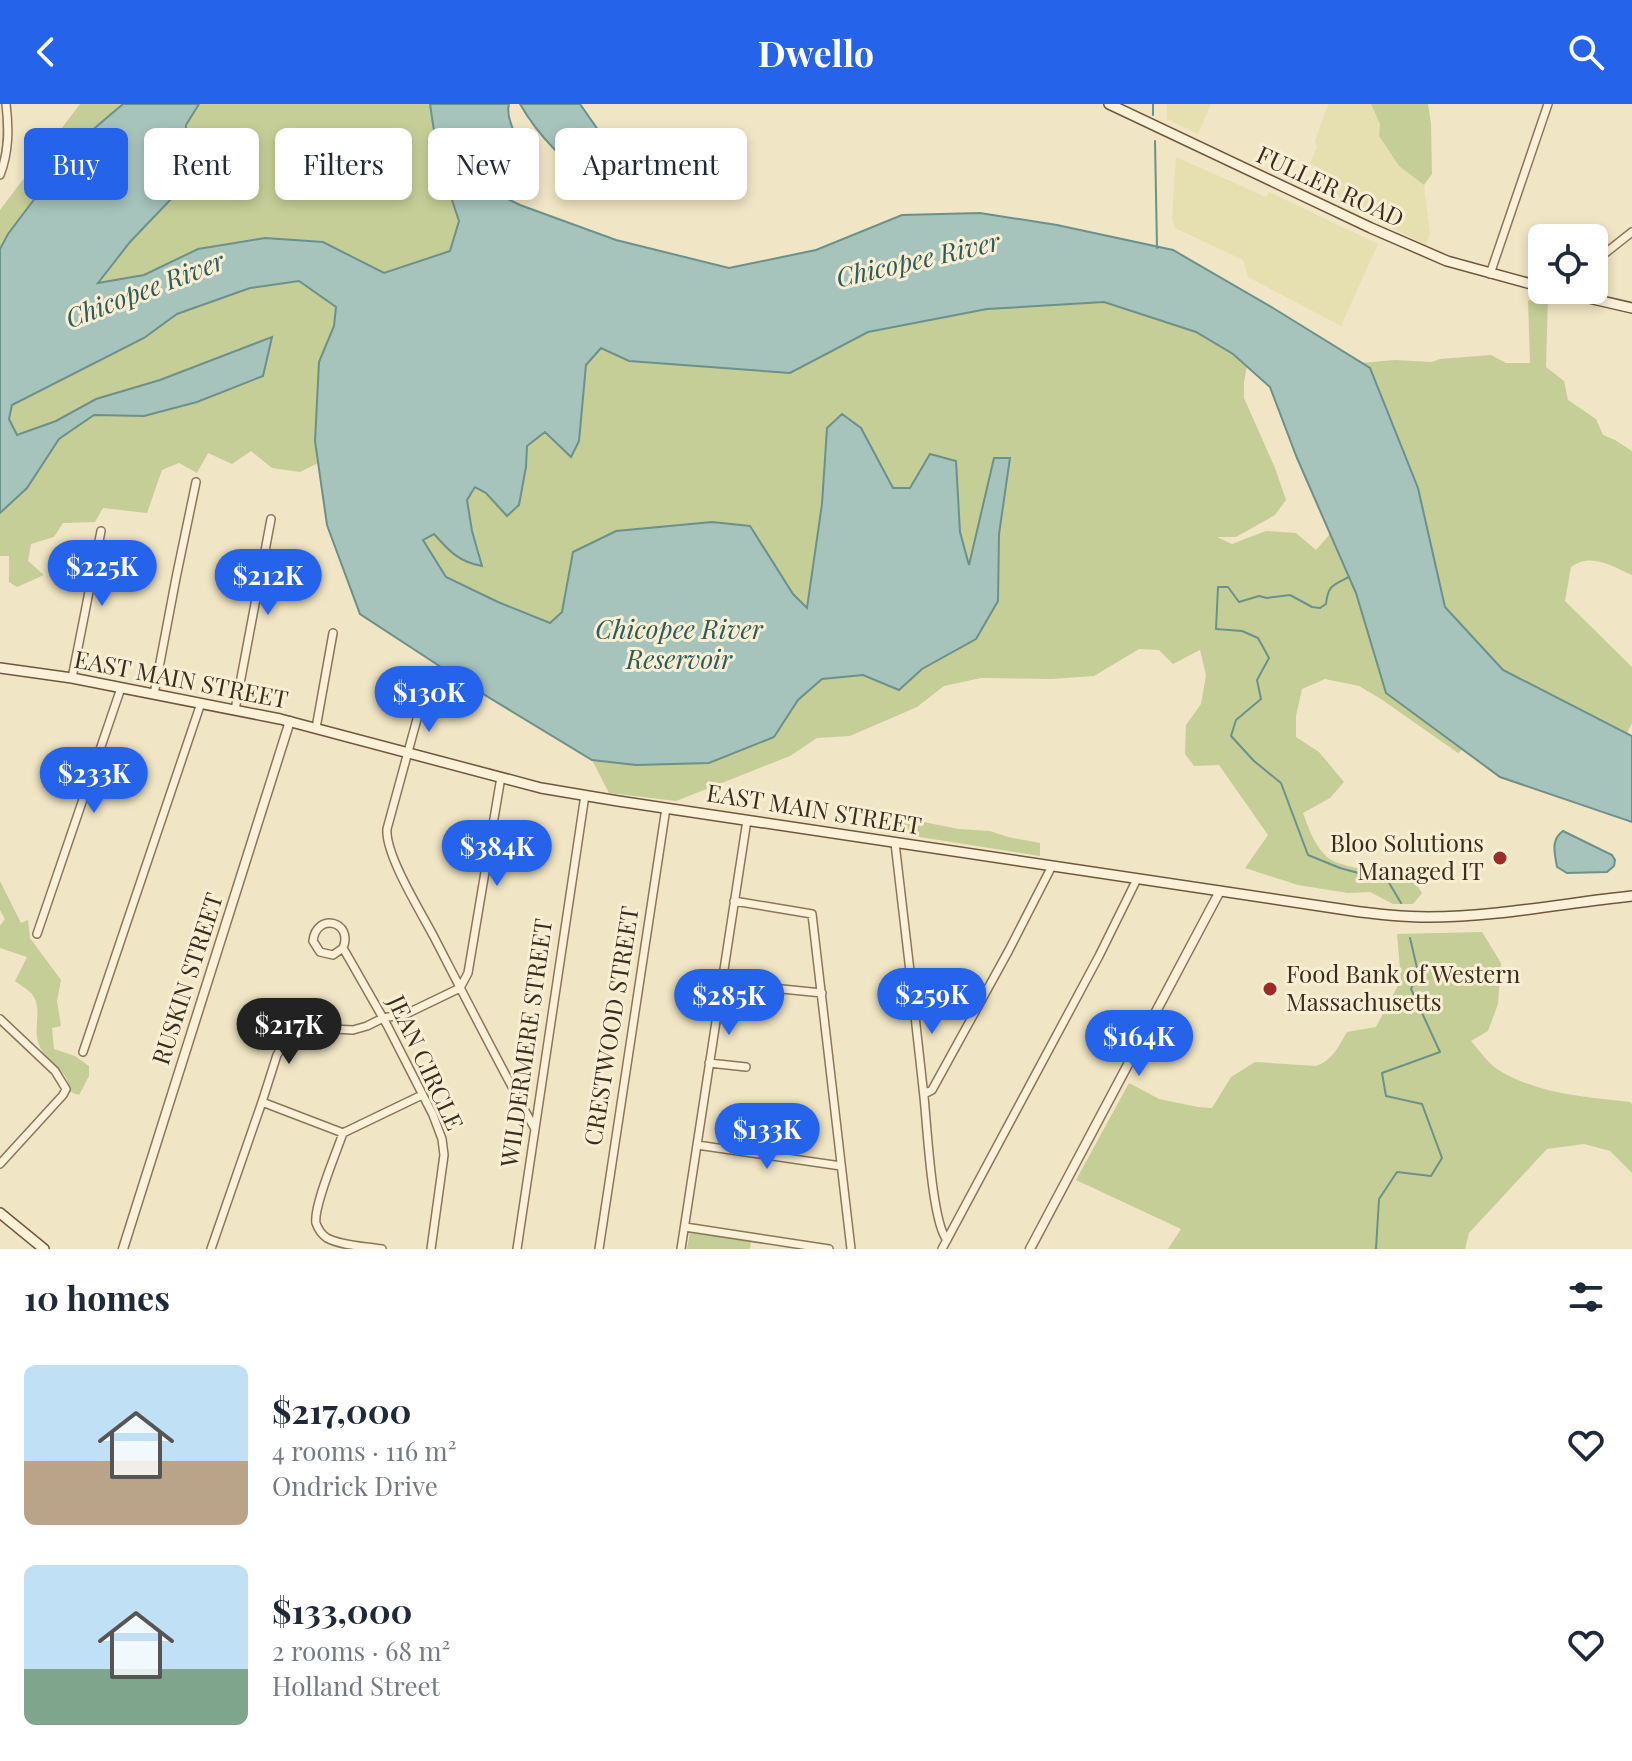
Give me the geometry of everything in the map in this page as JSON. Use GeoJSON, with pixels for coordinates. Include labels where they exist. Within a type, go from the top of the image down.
{"type":"FeatureCollection","features":[{"type":"Feature","properties":{"kind":"main road","name":"FULLER ROAD"},"geometry":{"type":"LineString","coordinates":[[1109,104],[1447,261],[1528,284]]}},
{"type":"Feature","properties":{"kind":"main road"},"geometry":{"type":"LineString","coordinates":[[1608,302],[1632,308]]}},
{"type":"Feature","properties":{"kind":"main road","name":"EAST MAIN STREET"},"geometry":{"type":"LineString","coordinates":[[0,668],[72,678],[290,721],[541,788],[1378,914],[1430,917],[1475,914],[1632,896]]}},
{"type":"Feature","properties":{"kind":"main road"},"geometry":{"type":"LineString","coordinates":[[0,1213],[44,1249]]}},
{"type":"Feature","properties":{"kind":"street"},"geometry":{"type":"LineString","coordinates":[[0,175],[8,139],[6,104]]}},
{"type":"Feature","properties":{"kind":"street"},"geometry":{"type":"LineString","coordinates":[[1490,274],[1548,104]]}},
{"type":"Feature","properties":{"kind":"street"},"geometry":{"type":"LineString","coordinates":[[1608,251],[1632,232]]}},
{"type":"Feature","properties":{"kind":"street"},"geometry":{"type":"LineString","coordinates":[[154,694],[196,482]]}},
{"type":"Feature","properties":{"kind":"street"},"geometry":{"type":"LineString","coordinates":[[235,710],[271,519]]}},
{"type":"Feature","properties":{"kind":"street"},"geometry":{"type":"LineString","coordinates":[[72,678],[101,531]]}},
{"type":"Feature","properties":{"kind":"street"},"geometry":{"type":"LineString","coordinates":[[316,728],[333,633]]}},
{"type":"Feature","properties":{"kind":"street"},"geometry":{"type":"LineString","coordinates":[[37,934],[121,688]]}},
{"type":"Feature","properties":{"kind":"street"},"geometry":{"type":"LineString","coordinates":[[83,1052],[201,703]]}},
{"type":"Feature","properties":{"kind":"street"},"geometry":{"type":"LineString","coordinates":[[420,708],[387,829],[388,841],[407,885],[535,1129]]}},
{"type":"Feature","properties":{"kind":"street","name":"RUSKIN STREET"},"geometry":{"type":"LineString","coordinates":[[123,1249],[290,721]]}},
{"type":"Feature","properties":{"kind":"street"},"geometry":{"type":"LineString","coordinates":[[211,1249],[277,1055],[288,1037],[314,1025],[353,1030],[383,1018],[406,1014],[460,988],[468,973],[501,777]]}},
{"type":"Feature","properties":{"kind":"street","name":"WILDERMERE STREET"},"geometry":{"type":"LineString","coordinates":[[517,1249],[585,795]]}},
{"type":"Feature","properties":{"kind":"street","name":"CRESTWOOD STREET"},"geometry":{"type":"LineString","coordinates":[[599,1249],[666,808]]}},
{"type":"Feature","properties":{"kind":"street"},"geometry":{"type":"LineString","coordinates":[[681,1249],[747,820]]}},
{"type":"Feature","properties":{"kind":"street"},"geometry":{"type":"LineString","coordinates":[[895,843],[939,1222],[947,1240]]}},
{"type":"Feature","properties":{"kind":"street"},"geometry":{"type":"LineString","coordinates":[[924,1094],[932,1090],[966,1030],[1052,866]]}},
{"type":"Feature","properties":{"kind":"street"},"geometry":{"type":"LineString","coordinates":[[942,1249],[1137,879]]}},
{"type":"Feature","properties":{"kind":"street"},"geometry":{"type":"LineString","coordinates":[[1030,1249],[1220,891]]}},
{"type":"Feature","properties":{"kind":"street"},"geometry":{"type":"LineString","coordinates":[[734,901],[812,914],[851,1249]]}},
{"type":"Feature","properties":{"kind":"street","name":"JEAN CIRCLE"},"geometry":{"type":"LineString","coordinates":[[326,923],[339,926],[345,935],[343,948],[333,955],[320,952],[313,941],[317,929],[326,923]]}},
{"type":"Feature","properties":{"kind":"street","name":"JEAN CIRCLE"},"geometry":{"type":"LineString","coordinates":[[343,948],[383,1018],[433,1115],[442,1139],[444,1155],[431,1249]]}},
{"type":"Feature","properties":{"kind":"street"},"geometry":{"type":"LineString","coordinates":[[721,983],[822,993]]}},
{"type":"Feature","properties":{"kind":"street"},"geometry":{"type":"LineString","coordinates":[[0,1019],[55,1071],[66,1089],[0,1164]]}},
{"type":"Feature","properties":{"kind":"street"},"geometry":{"type":"LineString","coordinates":[[709,1063],[746,1067]]}},
{"type":"Feature","properties":{"kind":"street"},"geometry":{"type":"LineString","coordinates":[[382,1249],[329,1239],[321,1234],[316,1225],[319,1203],[343,1133],[422,1095]]}},
{"type":"Feature","properties":{"kind":"street"},"geometry":{"type":"LineString","coordinates":[[262,1102],[343,1133]]}},
{"type":"Feature","properties":{"kind":"street"},"geometry":{"type":"LineString","coordinates":[[697,1145],[841,1166]]}},
{"type":"Feature","properties":{"kind":"street"},"geometry":{"type":"LineString","coordinates":[[685,1227],[829,1249]]}},
{"type":"Feature","properties":{"kind":"shaded area"},"geometry":{"type":"Polygon","coordinates":[[[1167,104],[1211,104],[1198,134],[1167,119],[1167,104]]]}},
{"type":"Feature","properties":{"kind":"shaded area"},"geometry":{"type":"Polygon","coordinates":[[[1328,104],[1371,104],[1380,124],[1379,136],[1399,166],[1424,185],[1430,233],[1426,245],[1319,192],[1327,172],[1310,163],[1328,104]]]}},
{"type":"Feature","properties":{"kind":"shaded area"},"geometry":{"type":"Polygon","coordinates":[[[1176,157],[1266,197],[1269,192],[1378,244],[1341,326],[1248,277],[1243,260],[1175,228],[1172,218],[1176,157]]]}},
{"type":"Feature","properties":{"kind":"green space"},"geometry":{"type":"Polygon","coordinates":[[[80,104],[123,104],[95,128],[62,128],[80,104]]]}},
{"type":"Feature","properties":{"kind":"green space"},"geometry":{"type":"Polygon","coordinates":[[[199,104],[430,104],[434,128],[428,128],[428,200],[452,200],[459,221],[450,251],[384,273],[323,242],[198,249],[144,275],[97,283],[159,200],[259,200],[259,128],[186,128],[199,104]]]}},
{"type":"Feature","properties":{"kind":"green space"},"geometry":{"type":"Polygon","coordinates":[[[1371,104],[1428,104],[1432,174],[1424,185],[1399,166],[1379,136],[1380,124],[1371,104]]]}},
{"type":"Feature","properties":{"kind":"green space"},"geometry":{"type":"Polygon","coordinates":[[[24,178],[24,200],[34,200],[0,249],[0,210],[24,178]]]}},
{"type":"Feature","properties":{"kind":"green space"},"geometry":{"type":"Polygon","coordinates":[[[299,281],[336,306],[335,326],[319,362],[315,441],[318,463],[300,472],[272,468],[251,451],[232,464],[208,453],[197,473],[179,463],[162,470],[147,513],[103,508],[95,522],[63,523],[54,537],[31,544],[28,561],[44,575],[17,587],[9,582],[9,556],[0,556],[0,513],[27,488],[59,439],[94,415],[144,416],[197,402],[272,338],[160,380],[96,399],[56,421],[17,435],[9,419],[12,405],[144,338],[177,314],[250,288],[299,281]]]}},
{"type":"Feature","properties":{"kind":"green space"},"geometry":{"type":"Polygon","coordinates":[[[1104,302],[1196,332],[1247,366],[1244,398],[1286,500],[1275,515],[1236,537],[1217,537],[1232,544],[1266,531],[1296,533],[1316,550],[1330,534],[1356,593],[1386,693],[1462,750],[1458,753],[1359,686],[1325,679],[1302,689],[1296,716],[1296,737],[1319,752],[1344,782],[1330,798],[1303,813],[1312,836],[1322,852],[1333,861],[1413,879],[1422,893],[1413,904],[1393,904],[1370,892],[1348,893],[1298,885],[1245,868],[1268,835],[1219,765],[1194,766],[1185,754],[1186,725],[1201,704],[1206,675],[1200,650],[1173,664],[1159,650],[1139,649],[1094,676],[981,678],[944,686],[917,707],[850,736],[817,738],[790,756],[676,801],[609,793],[592,760],[636,765],[774,737],[798,700],[822,679],[863,675],[899,689],[922,669],[976,640],[998,601],[999,534],[994,459],[970,567],[960,532],[956,461],[910,488],[893,488],[861,428],[827,428],[822,504],[807,609],[793,594],[573,552],[562,612],[550,623],[446,577],[422,540],[434,534],[446,548],[480,554],[466,501],[475,487],[486,493],[506,515],[526,467],[527,446],[546,431],[572,456],[579,441],[586,365],[601,348],[629,361],[790,373],[868,332],[987,309],[1104,302]]]}},
{"type":"Feature","properties":{"kind":"green space"},"geometry":{"type":"Polygon","coordinates":[[[1528,304],[1548,304],[1546,367],[1564,381],[1568,400],[1596,419],[1603,435],[1632,451],[1632,575],[1602,562],[1579,563],[1571,567],[1565,601],[1632,667],[1632,723],[1627,733],[1503,670],[1445,607],[1418,488],[1361,363],[1395,360],[1432,362],[1491,355],[1506,363],[1530,363],[1528,304]]]}},
{"type":"Feature","properties":{"kind":"green space"},"geometry":{"type":"Polygon","coordinates":[[[903,818],[959,829],[990,831],[1040,843],[1040,856],[894,833],[897,822],[903,818]]]}},
{"type":"Feature","properties":{"kind":"green space"},"geometry":{"type":"Polygon","coordinates":[[[0,881],[21,923],[28,920],[30,938],[61,980],[57,1001],[61,1026],[52,1028],[54,1049],[75,1056],[89,1066],[89,1076],[79,1095],[70,1092],[66,1079],[41,1049],[35,999],[15,981],[27,957],[0,948],[0,926],[5,919],[0,910],[0,881]]]}},
{"type":"Feature","properties":{"kind":"green space"},"geometry":{"type":"Polygon","coordinates":[[[1482,932],[1501,963],[1498,1004],[1488,1031],[1471,1041],[1497,1069],[1528,1084],[1561,1093],[1630,1102],[1632,1173],[1610,1151],[1584,1144],[1547,1149],[1469,1233],[1465,1249],[1168,1249],[1181,1229],[1076,1180],[1129,1083],[1159,1099],[1212,1108],[1231,1077],[1255,1062],[1316,1066],[1331,1057],[1347,1032],[1376,1027],[1401,980],[1397,934],[1482,932]]]}},
{"type":"Feature","properties":{"kind":"green space"},"geometry":{"type":"Polygon","coordinates":[[[690,1232],[751,1242],[750,1249],[687,1249],[690,1232]]]}},
{"type":"Feature","properties":{"kind":"water","name":"Chicopee River Reservoir"},"geometry":{"type":"Polygon","coordinates":[[[123,104],[199,104],[186,128],[144,128],[144,200],[170,200],[130,242],[98,283],[144,275],[198,249],[265,238],[323,242],[384,273],[450,251],[459,221],[452,200],[510,200],[616,240],[729,268],[816,250],[902,215],[980,213],[1057,225],[1173,250],[1370,368],[1418,488],[1445,607],[1503,670],[1632,736],[1632,822],[1500,777],[1386,693],[1356,593],[1297,458],[1270,387],[1233,354],[1196,332],[1104,302],[987,309],[868,332],[790,373],[629,361],[601,348],[586,365],[579,441],[571,457],[545,432],[527,446],[519,505],[507,516],[486,493],[475,487],[467,500],[482,566],[455,555],[434,534],[423,540],[446,577],[550,623],[562,612],[573,552],[616,531],[712,522],[750,526],[793,594],[807,608],[822,504],[827,428],[842,414],[861,428],[893,488],[910,488],[930,454],[956,461],[960,532],[969,565],[994,458],[1010,458],[999,534],[998,601],[976,639],[922,669],[899,690],[863,675],[822,679],[798,700],[774,737],[709,763],[636,765],[592,760],[360,614],[327,525],[315,441],[319,362],[334,326],[336,307],[299,281],[250,288],[177,314],[144,338],[12,405],[9,419],[17,435],[56,421],[96,399],[160,380],[272,337],[263,376],[197,402],[144,416],[94,415],[59,439],[27,488],[0,513],[0,249],[34,200],[128,200],[128,128],[95,128],[123,104]]]}},
{"type":"Feature","properties":{"kind":"water","name":"Chicopee River Reservoir"},"geometry":{"type":"Polygon","coordinates":[[[430,104],[509,104],[512,128],[434,128],[430,104]]]}},
{"type":"Feature","properties":{"kind":"water"},"geometry":{"type":"Polygon","coordinates":[[[520,104],[580,104],[597,128],[555,128],[555,150],[520,104]]]}},
{"type":"Feature","properties":{"kind":"water"},"geometry":{"type":"Polygon","coordinates":[[[1563,831],[1612,855],[1614,866],[1607,872],[1567,873],[1557,867],[1555,843],[1563,831]]]}},
{"type":"Feature","properties":{"kind":"waterway"},"geometry":{"type":"LineString","coordinates":[[1153,104],[1153,115]]}},
{"type":"Feature","properties":{"kind":"waterway"},"geometry":{"type":"LineString","coordinates":[[1155,141],[1157,248]]}},
{"type":"Feature","properties":{"kind":"waterway"},"geometry":{"type":"LineString","coordinates":[[1349,577],[1332,586],[1326,604],[1320,608],[1290,595],[1259,596],[1239,602],[1228,587],[1218,587],[1216,629],[1242,631],[1258,638],[1269,658],[1257,680],[1261,699],[1236,720],[1231,736],[1254,761],[1281,783],[1308,855],[1340,868],[1388,881],[1401,903]]}},
{"type":"Feature","properties":{"kind":"waterway"},"geometry":{"type":"LineString","coordinates":[[1376,1249],[1379,1199],[1397,1172],[1431,1176],[1442,1158],[1422,1104],[1386,1096],[1382,1073],[1440,1052],[1411,989],[1418,972],[1410,938]]}},
{"type":"Feature","properties":{"kind":"place","name":"Bloo Solutions Managed IT"},"geometry":{"type":"Point","coordinates":[1500,858]}},
{"type":"Feature","properties":{"kind":"place","name":"Food Bank of Western Massachusetts"},"geometry":{"type":"Point","coordinates":[1270,989]}},
{"type":"Feature","properties":{"kind":"water label","name":"Chicopee River"},"geometry":{"type":"Point","coordinates":[918,260]}},
{"type":"Feature","properties":{"kind":"water label","name":"Chicopee River"},"geometry":{"type":"Point","coordinates":[145,290]}}]}
